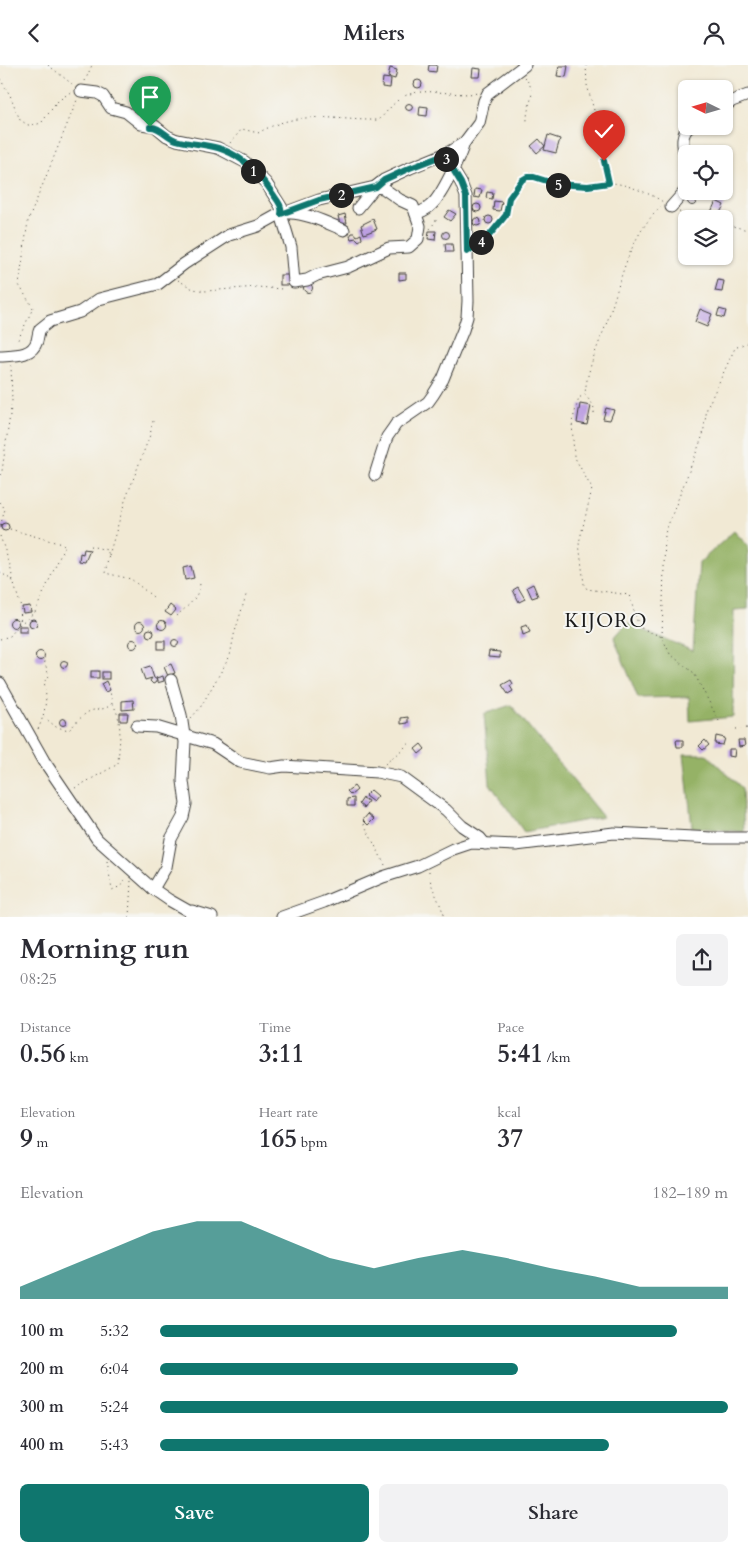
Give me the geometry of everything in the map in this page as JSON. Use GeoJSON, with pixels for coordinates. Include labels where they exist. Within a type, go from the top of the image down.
{"type":"FeatureCollection","features":[{"type":"Feature","properties":{"kind":"street"},"geometry":{"type":"LineString","coordinates":[[416,214],[431,206],[459,158],[464,143],[479,123],[484,101],[488,93],[522,68]]}},
{"type":"Feature","properties":{"kind":"street"},"geometry":{"type":"LineString","coordinates":[[5,356],[20,355],[33,348],[37,343],[40,329],[50,321],[80,313],[99,299],[158,284],[184,264],[226,237],[258,226],[281,214],[319,200],[376,187],[383,188],[400,200],[413,206],[420,231],[418,239],[409,247],[389,248],[348,267],[317,275],[307,280],[294,282],[291,247],[281,214],[282,208],[261,177],[245,162],[218,148],[177,140],[167,136],[155,126],[141,124],[126,112],[111,107],[97,93],[81,91]]}},
{"type":"Feature","properties":{"kind":"street"},"geometry":{"type":"LineString","coordinates":[[733,101],[748,95]]}},
{"type":"Feature","properties":{"kind":"street"},"geometry":{"type":"LineString","coordinates":[[358,208],[384,180],[444,155],[464,143]]}},
{"type":"Feature","properties":{"kind":"street"},"geometry":{"type":"LineString","coordinates":[[375,475],[387,437],[396,424],[428,401],[443,379],[467,317],[466,196],[461,183],[444,155]]}},
{"type":"Feature","properties":{"kind":"street"},"geometry":{"type":"LineString","coordinates":[[671,207],[678,199]]}},
{"type":"Feature","properties":{"kind":"street"},"geometry":{"type":"LineString","coordinates":[[281,214],[297,214],[330,223],[344,230]]}},
{"type":"Feature","properties":{"kind":"street"},"geometry":{"type":"LineString","coordinates":[[153,889],[166,867],[171,839],[183,817],[186,804],[183,781],[184,736],[180,710],[171,680]]}},
{"type":"Feature","properties":{"kind":"street"},"geometry":{"type":"LineString","coordinates":[[0,683],[44,761],[94,834],[153,889],[200,917]]}},
{"type":"Feature","properties":{"kind":"street"},"geometry":{"type":"LineString","coordinates":[[137,726],[156,727],[213,744],[240,762],[263,767],[284,766],[377,772],[404,779],[446,810],[485,844]]}},
{"type":"Feature","properties":{"kind":"street"},"geometry":{"type":"LineString","coordinates":[[282,917],[389,875],[418,867],[462,845],[532,844],[580,836],[614,833],[713,839],[748,838]]}},
{"type":"Feature","properties":{"kind":"street"},"geometry":{"type":"LineString","coordinates":[[186,909],[212,917]]}},
{"type":"Feature","properties":{"kind":"path"},"geometry":{"type":"LineString","coordinates":[[48,65],[81,91]]}},
{"type":"Feature","properties":{"kind":"path"},"geometry":{"type":"LineString","coordinates":[[0,475],[12,401],[5,356],[33,308],[20,285],[28,221],[92,65]]}},
{"type":"Feature","properties":{"kind":"path"},"geometry":{"type":"LineString","coordinates":[[586,65],[587,85],[599,128],[609,183]]}},
{"type":"Feature","properties":{"kind":"path"},"geometry":{"type":"LineString","coordinates":[[522,68],[532,87],[527,122]]}},
{"type":"Feature","properties":{"kind":"path"},"geometry":{"type":"LineString","coordinates":[[0,79],[10,95],[20,119],[28,125],[38,125],[42,122],[58,101],[70,91],[81,91]]}},
{"type":"Feature","properties":{"kind":"path"},"geometry":{"type":"LineString","coordinates":[[218,148],[229,144],[242,129],[258,133],[272,125],[301,118],[332,117],[379,120],[402,98],[414,94],[436,91],[456,95],[488,93]]}},
{"type":"Feature","properties":{"kind":"path"},"geometry":{"type":"LineString","coordinates":[[467,252],[488,237],[506,215],[509,198],[522,180],[527,177],[534,177],[556,184],[588,186],[609,183],[620,185],[650,195],[678,212]]}},
{"type":"Feature","properties":{"kind":"path"},"geometry":{"type":"LineString","coordinates":[[662,637],[639,627],[629,595],[586,589],[579,543],[592,489],[574,455],[572,422],[578,399],[584,395],[587,377],[614,301],[620,276],[637,238],[646,222],[662,206],[671,207]]}},
{"type":"Feature","properties":{"kind":"path"},"geometry":{"type":"LineString","coordinates":[[733,226],[748,230]]}},
{"type":"Feature","properties":{"kind":"path"},"geometry":{"type":"LineString","coordinates":[[173,280],[178,280],[193,289],[206,291],[257,287],[282,289],[294,282]]}},
{"type":"Feature","properties":{"kind":"path"},"geometry":{"type":"LineString","coordinates":[[720,723],[694,673],[670,654],[662,637],[665,533],[704,435],[708,408],[736,348],[748,342]]}},
{"type":"Feature","properties":{"kind":"path"},"geometry":{"type":"LineString","coordinates":[[584,395],[591,401],[594,413]]}},
{"type":"Feature","properties":{"kind":"path"},"geometry":{"type":"LineString","coordinates":[[153,421],[150,435],[125,501],[109,555],[106,573],[132,579],[153,597]]}},
{"type":"Feature","properties":{"kind":"path"},"geometry":{"type":"LineString","coordinates":[[0,502],[5,509],[0,527]]}},
{"type":"Feature","properties":{"kind":"path"},"geometry":{"type":"LineString","coordinates":[[0,639],[10,636],[20,624],[35,612],[65,545],[10,529]]}},
{"type":"Feature","properties":{"kind":"path"},"geometry":{"type":"LineString","coordinates":[[0,536],[21,607],[20,624]]}},
{"type":"Feature","properties":{"kind":"path"},"geometry":{"type":"LineString","coordinates":[[90,546],[107,550],[109,555]]}},
{"type":"Feature","properties":{"kind":"path"},"geometry":{"type":"LineString","coordinates":[[0,572],[13,581]]}},
{"type":"Feature","properties":{"kind":"path"},"geometry":{"type":"LineString","coordinates":[[176,616],[196,596],[202,582]]}},
{"type":"Feature","properties":{"kind":"path"},"geometry":{"type":"LineString","coordinates":[[188,723],[200,708],[230,656],[234,635],[248,592]]}},
{"type":"Feature","properties":{"kind":"path"},"geometry":{"type":"LineString","coordinates":[[30,737],[37,731],[44,717],[47,691],[44,682],[49,676],[44,660]]}},
{"type":"Feature","properties":{"kind":"path"},"geometry":{"type":"LineString","coordinates":[[66,793],[118,763],[120,727],[110,691]]}},
{"type":"Feature","properties":{"kind":"path"},"geometry":{"type":"LineString","coordinates":[[44,717],[56,727],[69,730],[84,715],[92,710],[108,707],[112,703]]}},
{"type":"Feature","properties":{"kind":"path"},"geometry":{"type":"LineString","coordinates":[[736,729],[748,728]]}},
{"type":"Feature","properties":{"kind":"path"},"geometry":{"type":"LineString","coordinates":[[377,772],[411,741]]}},
{"type":"Feature","properties":{"kind":"path"},"geometry":{"type":"LineString","coordinates":[[364,824],[385,863],[389,875]]}},
{"type":"Feature","properties":{"kind":"path"},"geometry":{"type":"LineString","coordinates":[[106,847],[112,890],[121,886],[131,869]]}},
{"type":"Feature","properties":{"kind":"path"},"geometry":{"type":"LineString","coordinates":[[429,861],[429,879],[444,917]]}},
{"type":"Feature","properties":{"kind":"path"},"geometry":{"type":"LineString","coordinates":[[129,917],[131,869]]}},
{"type":"Feature","properties":{"kind":"green space"},"geometry":{"type":"Polygon","coordinates":[[[734,531],[748,546],[748,609],[734,610],[733,717],[690,721],[689,697],[638,698],[614,638],[627,623],[693,651],[699,563],[734,531]]]}},
{"type":"Feature","properties":{"kind":"green space"},"geometry":{"type":"Polygon","coordinates":[[[511,705],[603,817],[524,832],[490,784],[484,714],[511,705]]]}},
{"type":"Feature","properties":{"kind":"green space"},"geometry":{"type":"Polygon","coordinates":[[[684,754],[706,754],[742,788],[744,832],[692,827],[684,754]]]}},
{"type":"Feature","properties":{"kind":"building"},"geometry":{"type":"Polygon","coordinates":[[[429,65],[437,65],[436,72],[428,71],[429,65]]]}},
{"type":"Feature","properties":{"kind":"building"},"geometry":{"type":"Polygon","coordinates":[[[559,66],[568,66],[566,77],[557,76],[559,66]]]}},
{"type":"Feature","properties":{"kind":"building"},"geometry":{"type":"Polygon","coordinates":[[[390,68],[397,70],[395,79],[388,77],[390,68]]]}},
{"type":"Feature","properties":{"kind":"building"},"geometry":{"type":"Polygon","coordinates":[[[473,68],[481,69],[480,77],[472,77],[473,68]]]}},
{"type":"Feature","properties":{"kind":"building"},"geometry":{"type":"Polygon","coordinates":[[[383,78],[391,79],[390,88],[382,87],[383,78]]]}},
{"type":"Feature","properties":{"kind":"building"},"geometry":{"type":"Polygon","coordinates":[[[418,80],[422,84],[418,88],[414,84],[418,80]]]}},
{"type":"Feature","properties":{"kind":"building"},"geometry":{"type":"Polygon","coordinates":[[[409,103],[413,107],[409,111],[405,107],[409,103]]]}},
{"type":"Feature","properties":{"kind":"building"},"geometry":{"type":"Polygon","coordinates":[[[420,106],[428,107],[427,116],[419,115],[420,106]]]}},
{"type":"Feature","properties":{"kind":"building"},"geometry":{"type":"Polygon","coordinates":[[[548,135],[560,139],[556,153],[544,150],[548,135]]]}},
{"type":"Feature","properties":{"kind":"building"},"geometry":{"type":"Polygon","coordinates":[[[539,139],[545,146],[537,153],[531,146],[539,139]]]}},
{"type":"Feature","properties":{"kind":"building"},"geometry":{"type":"Polygon","coordinates":[[[475,189],[482,190],[480,198],[474,197],[475,189]]]}},
{"type":"Feature","properties":{"kind":"building"},"geometry":{"type":"Polygon","coordinates":[[[487,192],[493,193],[492,199],[486,198],[487,192]]]}},
{"type":"Feature","properties":{"kind":"building"},"geometry":{"type":"Polygon","coordinates":[[[688,200],[696,200],[695,204],[689,204],[688,200]]]}},
{"type":"Feature","properties":{"kind":"building"},"geometry":{"type":"Polygon","coordinates":[[[494,201],[502,202],[500,211],[493,210],[494,201]]]}},
{"type":"Feature","properties":{"kind":"building"},"geometry":{"type":"Polygon","coordinates":[[[716,201],[724,205],[722,210],[712,210],[716,201]]]}},
{"type":"Feature","properties":{"kind":"building"},"geometry":{"type":"Polygon","coordinates":[[[477,204],[481,208],[477,212],[473,208],[477,204]]]}},
{"type":"Feature","properties":{"kind":"building"},"geometry":{"type":"Polygon","coordinates":[[[449,210],[456,214],[450,221],[444,217],[449,210]]]}},
{"type":"Feature","properties":{"kind":"building"},"geometry":{"type":"Polygon","coordinates":[[[345,214],[347,223],[340,224],[338,216],[345,214]]]}},
{"type":"Feature","properties":{"kind":"building"},"geometry":{"type":"Polygon","coordinates":[[[489,216],[493,220],[489,224],[485,220],[489,216]]]}},
{"type":"Feature","properties":{"kind":"building"},"geometry":{"type":"Polygon","coordinates":[[[477,218],[481,222],[477,226],[473,222],[477,218]]]}},
{"type":"Feature","properties":{"kind":"building"},"geometry":{"type":"Polygon","coordinates":[[[373,219],[377,229],[364,234],[361,225],[373,219]]]}},
{"type":"Feature","properties":{"kind":"building"},"geometry":{"type":"Polygon","coordinates":[[[429,231],[436,231],[435,240],[428,239],[429,231]]]}},
{"type":"Feature","properties":{"kind":"building"},"geometry":{"type":"Polygon","coordinates":[[[446,231],[450,235],[446,239],[442,235],[446,231]]]}},
{"type":"Feature","properties":{"kind":"building"},"geometry":{"type":"Polygon","coordinates":[[[352,233],[355,233],[357,236],[361,234],[362,239],[359,241],[356,238],[351,239],[352,233]]]}},
{"type":"Feature","properties":{"kind":"building"},"geometry":{"type":"Polygon","coordinates":[[[445,244],[452,244],[453,252],[446,252],[445,244]]]}},
{"type":"Feature","properties":{"kind":"building"},"geometry":{"type":"Polygon","coordinates":[[[399,273],[406,273],[406,279],[399,280],[399,273]]]}},
{"type":"Feature","properties":{"kind":"building"},"geometry":{"type":"Polygon","coordinates":[[[280,275],[289,275],[289,285],[280,285],[280,275]]]}},
{"type":"Feature","properties":{"kind":"building"},"geometry":{"type":"Polygon","coordinates":[[[718,280],[724,281],[722,292],[715,291],[718,280]]]}},
{"type":"Feature","properties":{"kind":"building"},"geometry":{"type":"Polygon","coordinates":[[[308,284],[312,288],[308,292],[304,288],[308,284]]]}},
{"type":"Feature","properties":{"kind":"building"},"geometry":{"type":"Polygon","coordinates":[[[700,309],[712,314],[707,327],[695,322],[700,309]]]}},
{"type":"Feature","properties":{"kind":"building"},"geometry":{"type":"Polygon","coordinates":[[[719,309],[726,311],[724,318],[717,316],[719,309]]]}},
{"type":"Feature","properties":{"kind":"building"},"geometry":{"type":"Polygon","coordinates":[[[580,404],[591,406],[587,425],[577,423],[580,404]]]}},
{"type":"Feature","properties":{"kind":"building"},"geometry":{"type":"Polygon","coordinates":[[[606,408],[614,410],[610,420],[603,419],[606,408]]]}},
{"type":"Feature","properties":{"kind":"building"},"geometry":{"type":"Polygon","coordinates":[[[5,523],[9,527],[5,531],[1,527],[5,523]]]}},
{"type":"Feature","properties":{"kind":"building"},"geometry":{"type":"Polygon","coordinates":[[[84,549],[90,550],[85,562],[79,561],[80,553],[83,554],[84,549]]]}},
{"type":"Feature","properties":{"kind":"building"},"geometry":{"type":"Polygon","coordinates":[[[191,566],[194,578],[185,580],[183,568],[191,566]]]}},
{"type":"Feature","properties":{"kind":"building"},"geometry":{"type":"Polygon","coordinates":[[[533,584],[538,596],[532,598],[527,587],[533,584]]]}},
{"type":"Feature","properties":{"kind":"building"},"geometry":{"type":"Polygon","coordinates":[[[518,587],[525,599],[519,602],[513,590],[518,587]]]}},
{"type":"Feature","properties":{"kind":"building"},"geometry":{"type":"Polygon","coordinates":[[[170,605],[176,610],[171,616],[165,612],[170,605]]]}},
{"type":"Feature","properties":{"kind":"building"},"geometry":{"type":"Polygon","coordinates":[[[30,606],[31,612],[23,613],[22,607],[30,606]]]}},
{"type":"Feature","properties":{"kind":"building"},"geometry":{"type":"Polygon","coordinates":[[[14,619],[18,623],[14,627],[10,623],[14,619]]]}},
{"type":"Feature","properties":{"kind":"building"},"geometry":{"type":"Polygon","coordinates":[[[33,619],[37,623],[33,627],[29,623],[33,619]]]}},
{"type":"Feature","properties":{"kind":"building"},"geometry":{"type":"Polygon","coordinates":[[[140,621],[145,626],[140,631],[135,626],[140,621]]]}},
{"type":"Feature","properties":{"kind":"building"},"geometry":{"type":"Polygon","coordinates":[[[162,621],[166,625],[162,629],[158,625],[162,621]]]}},
{"type":"Feature","properties":{"kind":"building"},"geometry":{"type":"Polygon","coordinates":[[[527,625],[530,632],[523,635],[521,627],[527,625]]]}},
{"type":"Feature","properties":{"kind":"building"},"geometry":{"type":"Polygon","coordinates":[[[19,626],[27,626],[27,632],[19,632],[19,626]]]}},
{"type":"Feature","properties":{"kind":"building"},"geometry":{"type":"Polygon","coordinates":[[[150,629],[154,633],[150,637],[146,633],[150,629]]]}},
{"type":"Feature","properties":{"kind":"building"},"geometry":{"type":"Polygon","coordinates":[[[133,639],[138,644],[133,649],[128,644],[133,639]]]}},
{"type":"Feature","properties":{"kind":"building"},"geometry":{"type":"Polygon","coordinates":[[[175,639],[179,643],[175,647],[171,643],[175,639]]]}},
{"type":"Feature","properties":{"kind":"building"},"geometry":{"type":"Polygon","coordinates":[[[158,641],[165,641],[165,649],[158,649],[158,641]]]}},
{"type":"Feature","properties":{"kind":"building"},"geometry":{"type":"Polygon","coordinates":[[[489,651],[500,652],[500,658],[488,657],[489,651]]]}},
{"type":"Feature","properties":{"kind":"building"},"geometry":{"type":"Polygon","coordinates":[[[40,652],[44,656],[40,660],[36,656],[40,652]]]}},
{"type":"Feature","properties":{"kind":"building"},"geometry":{"type":"Polygon","coordinates":[[[64,660],[68,664],[64,668],[60,664],[64,660]]]}},
{"type":"Feature","properties":{"kind":"building"},"geometry":{"type":"Polygon","coordinates":[[[171,664],[175,673],[168,676],[164,667],[171,664]]]}},
{"type":"Feature","properties":{"kind":"building"},"geometry":{"type":"Polygon","coordinates":[[[150,666],[154,678],[157,680],[153,684],[150,681],[152,678],[145,680],[141,669],[150,666]]]}},
{"type":"Feature","properties":{"kind":"building"},"geometry":{"type":"Polygon","coordinates":[[[91,671],[99,671],[99,678],[91,678],[91,671]]]}},
{"type":"Feature","properties":{"kind":"building"},"geometry":{"type":"Polygon","coordinates":[[[102,672],[109,672],[109,679],[102,679],[102,672]]]}},
{"type":"Feature","properties":{"kind":"building"},"geometry":{"type":"Polygon","coordinates":[[[163,676],[164,681],[157,683],[156,678],[163,676]]]}},
{"type":"Feature","properties":{"kind":"building"},"geometry":{"type":"Polygon","coordinates":[[[511,680],[513,684],[510,686],[513,691],[508,694],[502,685],[511,680]]]}},
{"type":"Feature","properties":{"kind":"building"},"geometry":{"type":"Polygon","coordinates":[[[106,681],[110,690],[105,692],[101,684],[106,681]]]}},
{"type":"Feature","properties":{"kind":"building"},"geometry":{"type":"Polygon","coordinates":[[[133,700],[134,709],[122,710],[122,701],[133,700]]]}},
{"type":"Feature","properties":{"kind":"building"},"geometry":{"type":"Polygon","coordinates":[[[120,713],[128,713],[127,721],[120,721],[120,713]]]}},
{"type":"Feature","properties":{"kind":"building"},"geometry":{"type":"Polygon","coordinates":[[[408,717],[408,723],[401,724],[401,718],[408,717]]]}},
{"type":"Feature","properties":{"kind":"building"},"geometry":{"type":"Polygon","coordinates":[[[63,718],[67,722],[63,726],[59,722],[63,718]]]}},
{"type":"Feature","properties":{"kind":"building"},"geometry":{"type":"Polygon","coordinates":[[[716,736],[725,738],[723,745],[715,744],[716,736]]]}},
{"type":"Feature","properties":{"kind":"building"},"geometry":{"type":"Polygon","coordinates":[[[676,740],[683,740],[683,747],[677,747],[676,740]]]}},
{"type":"Feature","properties":{"kind":"building"},"geometry":{"type":"Polygon","coordinates":[[[705,740],[709,745],[703,750],[699,746],[705,740]]]}},
{"type":"Feature","properties":{"kind":"building"},"geometry":{"type":"Polygon","coordinates":[[[738,740],[744,740],[745,746],[739,747],[738,740]]]}},
{"type":"Feature","properties":{"kind":"building"},"geometry":{"type":"Polygon","coordinates":[[[421,744],[425,749],[419,754],[415,749],[421,744]]]}},
{"type":"Feature","properties":{"kind":"building"},"geometry":{"type":"Polygon","coordinates":[[[729,749],[735,749],[734,757],[729,756],[729,749]]]}},
{"type":"Feature","properties":{"kind":"building"},"geometry":{"type":"Polygon","coordinates":[[[354,786],[357,790],[351,795],[347,791],[354,786]]]}},
{"type":"Feature","properties":{"kind":"building"},"geometry":{"type":"Polygon","coordinates":[[[371,790],[378,796],[373,802],[365,796],[371,790]]]}},
{"type":"Feature","properties":{"kind":"building"},"geometry":{"type":"Polygon","coordinates":[[[354,798],[354,806],[347,806],[347,799],[354,798]]]}},
{"type":"Feature","properties":{"kind":"building"},"geometry":{"type":"Polygon","coordinates":[[[363,798],[368,801],[364,808],[359,804],[363,798]]]}},
{"type":"Feature","properties":{"kind":"building"},"geometry":{"type":"Polygon","coordinates":[[[368,814],[374,819],[368,825],[363,820],[368,814]]]}},
{"type":"Feature","properties":{"kind":"district","name":"KIJORO"},"geometry":{"type":"Point","coordinates":[606,620]}},
{"type":"Feature","properties":{"kind":"route"},"geometry":{"type":"LineString","coordinates":[[150,127],[155,126],[167,136],[177,140],[218,148],[245,162],[266,183],[282,208],[281,214],[319,200],[376,187],[390,177],[444,155],[461,183],[466,196],[467,252],[488,237],[506,215],[509,198],[522,180],[530,176],[563,185],[588,186],[609,183],[604,161]]}}]}
